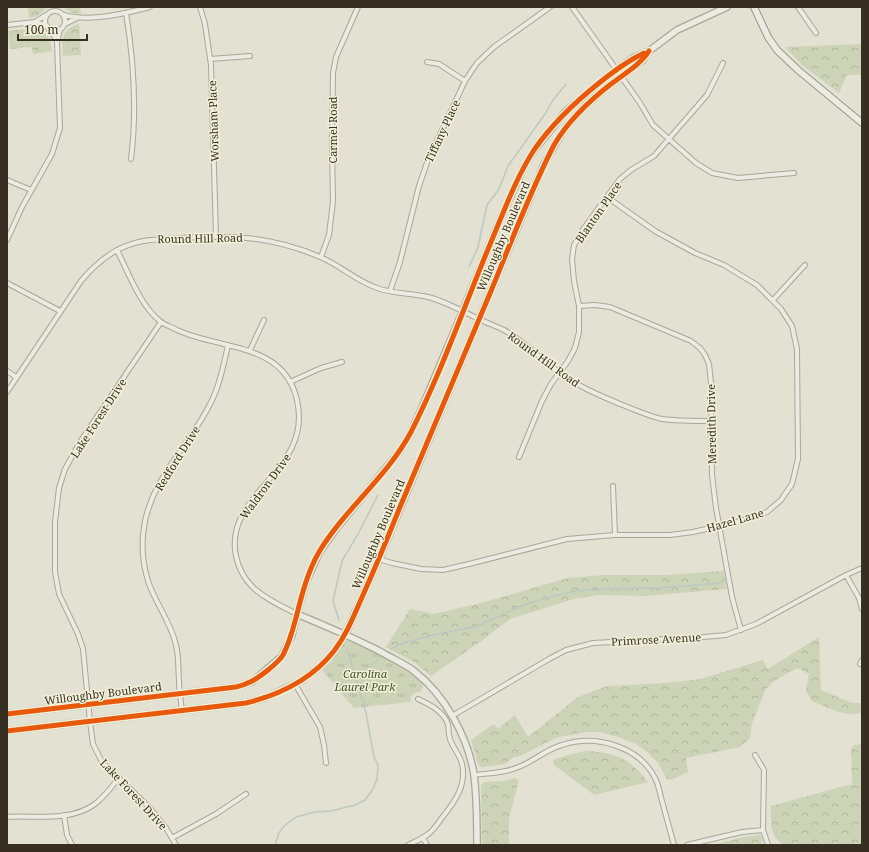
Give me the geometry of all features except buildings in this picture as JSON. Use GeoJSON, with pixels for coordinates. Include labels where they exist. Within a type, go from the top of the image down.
{"type":"FeatureCollection","features":[{"type":"Feature","properties":{"kind":"main road"},"geometry":{"type":"LineString","coordinates":[[754,7],[768,37],[777,50],[798,70],[862,123]]}},
{"type":"Feature","properties":{"kind":"street"},"geometry":{"type":"LineString","coordinates":[[64,15],[78,18],[126,13],[150,7]]}},
{"type":"Feature","properties":{"kind":"street","name":"Worsham Place"},"geometry":{"type":"LineString","coordinates":[[200,7],[205,24],[210,59],[216,236]]}},
{"type":"Feature","properties":{"kind":"street","name":"Carmel Road"},"geometry":{"type":"LineString","coordinates":[[321,257],[329,235],[333,201],[333,74],[336,57],[358,7]]}},
{"type":"Feature","properties":{"kind":"street","name":"Tiffany Place"},"geometry":{"type":"LineString","coordinates":[[390,291],[400,262],[419,186],[428,160],[465,81],[477,63],[494,47],[550,7]]}},
{"type":"Feature","properties":{"kind":"street"},"geometry":{"type":"LineString","coordinates":[[572,7],[640,103],[653,125],[696,163],[712,173],[738,178],[794,173]]}},
{"type":"Feature","properties":{"kind":"street","name":"Willoughby Boulevard"},"geometry":{"type":"LineString","coordinates":[[7,731],[182,711],[253,701],[266,698],[301,681],[318,668],[332,653],[345,635],[379,559],[544,164],[556,142],[566,127],[582,109],[621,76],[643,60],[650,51],[677,30],[727,7]]}},
{"type":"Feature","properties":{"kind":"street"},"geometry":{"type":"LineString","coordinates":[[798,7],[816,33]]}},
{"type":"Feature","properties":{"kind":"street"},"geometry":{"type":"LineString","coordinates":[[35,22],[49,11],[59,9],[66,19],[65,24]]}},
{"type":"Feature","properties":{"kind":"street"},"geometry":{"type":"LineString","coordinates":[[47,26],[45,21],[49,11]]}},
{"type":"Feature","properties":{"kind":"street"},"geometry":{"type":"LineString","coordinates":[[126,13],[133,68],[134,133],[131,160]]}},
{"type":"Feature","properties":{"kind":"street"},"geometry":{"type":"LineString","coordinates":[[7,240],[22,207],[52,154],[60,128],[57,43],[60,30],[65,24],[78,18]]}},
{"type":"Feature","properties":{"kind":"street"},"geometry":{"type":"LineString","coordinates":[[7,25],[35,22],[47,26],[51,30],[57,43]]}},
{"type":"Feature","properties":{"kind":"street"},"geometry":{"type":"LineString","coordinates":[[51,30],[60,30]]}},
{"type":"Feature","properties":{"kind":"street","name":"Willoughby Boulevard"},"geometry":{"type":"LineString","coordinates":[[7,714],[236,688],[252,682],[282,656],[292,635],[306,582],[319,553],[336,529],[394,458],[410,434],[424,404],[502,216],[524,167],[534,149],[566,111],[616,70],[633,58],[650,51]]}},
{"type":"Feature","properties":{"kind":"street"},"geometry":{"type":"LineString","coordinates":[[210,59],[250,56]]}},
{"type":"Feature","properties":{"kind":"street"},"geometry":{"type":"LineString","coordinates":[[427,62],[439,64],[465,81]]}},
{"type":"Feature","properties":{"kind":"street","name":"Blanton Place"},"geometry":{"type":"LineString","coordinates":[[520,457],[542,401],[551,384],[568,361],[575,348],[579,332],[579,306],[574,281],[572,259],[574,245],[584,228],[620,179],[630,170],[654,156],[707,95],[723,64]]}},
{"type":"Feature","properties":{"kind":"street"},"geometry":{"type":"LineString","coordinates":[[7,180],[31,190]]}},
{"type":"Feature","properties":{"kind":"street","name":"Hazel Lane"},"geometry":{"type":"LineString","coordinates":[[379,559],[421,569],[444,570],[567,539],[615,535],[670,535],[693,532],[740,521],[767,512],[781,500],[792,484],[798,459],[797,349],[792,326],[781,309],[757,285],[724,265],[695,253],[655,232],[607,197]]}},
{"type":"Feature","properties":{"kind":"street","name":"Round Hill Road"},"geometry":{"type":"LineString","coordinates":[[7,392],[60,311],[91,269],[117,250],[146,239],[216,236],[243,237],[267,240],[321,257],[376,288],[428,297],[504,330],[559,373],[578,385],[636,411],[661,418],[683,421],[710,421]]}},
{"type":"Feature","properties":{"kind":"street","name":"Waldron Drive"},"geometry":{"type":"LineString","coordinates":[[117,250],[135,287],[150,310],[161,322],[189,335],[250,350],[264,356],[281,370],[290,382],[297,400],[300,418],[296,438],[286,460],[247,507],[240,520],[235,545],[241,573],[264,597],[297,614],[387,655],[413,670],[431,688],[452,716],[466,743],[474,775],[477,845]]}},
{"type":"Feature","properties":{"kind":"street"},"geometry":{"type":"LineString","coordinates":[[773,300],[805,265]]}},
{"type":"Feature","properties":{"kind":"street"},"geometry":{"type":"LineString","coordinates":[[7,283],[60,311]]}},
{"type":"Feature","properties":{"kind":"street","name":"Meredith Drive"},"geometry":{"type":"LineString","coordinates":[[579,306],[595,305],[610,307],[691,341],[700,348],[705,355],[709,364],[711,384],[710,421],[712,475],[719,526],[732,597],[741,630]]}},
{"type":"Feature","properties":{"kind":"street"},"geometry":{"type":"LineString","coordinates":[[250,350],[264,320]]}},
{"type":"Feature","properties":{"kind":"street","name":"Lake Forest Drive"},"geometry":{"type":"LineString","coordinates":[[161,322],[80,442],[65,470],[59,488],[55,522],[55,572],[59,594],[78,634],[83,649],[93,744],[102,762],[118,779],[150,808],[166,828],[176,845]]}},
{"type":"Feature","properties":{"kind":"street","name":"Redford Drive"},"geometry":{"type":"LineString","coordinates":[[182,711],[179,663],[176,644],[171,627],[149,584],[142,559],[143,528],[147,510],[156,489],[201,420],[213,398],[228,345]]}},
{"type":"Feature","properties":{"kind":"street"},"geometry":{"type":"LineString","coordinates":[[290,382],[321,368],[342,362]]}},
{"type":"Feature","properties":{"kind":"street"},"geometry":{"type":"LineString","coordinates":[[7,371],[16,377]]}},
{"type":"Feature","properties":{"kind":"street"},"geometry":{"type":"LineString","coordinates":[[613,486],[615,535]]}},
{"type":"Feature","properties":{"kind":"street","name":"Primrose Avenue"},"geometry":{"type":"LineString","coordinates":[[452,716],[566,650],[581,645],[594,643],[726,635],[756,624],[846,575],[862,568]]}},
{"type":"Feature","properties":{"kind":"street"},"geometry":{"type":"LineString","coordinates":[[846,575],[859,598],[862,609]]}},
{"type":"Feature","properties":{"kind":"street"},"geometry":{"type":"LineString","coordinates":[[295,684],[320,727],[326,762]]}},
{"type":"Feature","properties":{"kind":"street"},"geometry":{"type":"LineString","coordinates":[[408,845],[429,834],[438,824],[454,803],[460,791],[463,777],[462,764],[450,738],[447,724],[441,714],[429,704],[418,699]]}},
{"type":"Feature","properties":{"kind":"street"},"geometry":{"type":"LineString","coordinates":[[474,775],[504,772],[515,768],[555,747],[571,742],[598,742],[622,748],[635,755],[645,765],[656,781],[674,845]]}},
{"type":"Feature","properties":{"kind":"street"},"geometry":{"type":"LineString","coordinates":[[755,755],[764,770],[763,830],[768,845]]}},
{"type":"Feature","properties":{"kind":"street"},"geometry":{"type":"LineString","coordinates":[[7,816],[64,816],[82,811],[94,804],[118,779]]}},
{"type":"Feature","properties":{"kind":"street"},"geometry":{"type":"LineString","coordinates":[[172,838],[216,814],[246,794]]}},
{"type":"Feature","properties":{"kind":"street"},"geometry":{"type":"LineString","coordinates":[[64,816],[67,835],[72,845]]}},
{"type":"Feature","properties":{"kind":"street"},"geometry":{"type":"LineString","coordinates":[[687,845],[742,832],[763,830]]}},
{"type":"Feature","properties":{"kind":"street"},"geometry":{"type":"LineString","coordinates":[[423,838],[427,845]]}},
{"type":"Feature","properties":{"kind":"green space"},"geometry":{"type":"Polygon","coordinates":[[[28,7],[46,7],[39,15],[29,18],[28,7]]]}},
{"type":"Feature","properties":{"kind":"green space"},"geometry":{"type":"Polygon","coordinates":[[[63,7],[80,7],[81,13],[71,12],[63,7]]]}},
{"type":"Feature","properties":{"kind":"green space"},"geometry":{"type":"Polygon","coordinates":[[[79,24],[81,55],[63,56],[63,41],[66,32],[73,26],[79,24]]]}},
{"type":"Feature","properties":{"kind":"green space"},"geometry":{"type":"Polygon","coordinates":[[[34,28],[42,31],[48,36],[52,51],[33,54],[32,47],[10,49],[8,31],[34,28]]]}},
{"type":"Feature","properties":{"kind":"green space"},"geometry":{"type":"Polygon","coordinates":[[[862,44],[862,75],[847,75],[839,93],[802,65],[785,47],[862,44]]]}},
{"type":"Feature","properties":{"kind":"green space"},"geometry":{"type":"Polygon","coordinates":[[[724,571],[727,589],[645,596],[598,595],[574,599],[510,619],[431,676],[414,662],[386,647],[410,609],[434,614],[485,602],[568,578],[602,575],[666,575],[724,571]]]}},
{"type":"Feature","properties":{"kind":"green space"},"geometry":{"type":"Polygon","coordinates":[[[819,637],[821,690],[852,703],[862,703],[862,713],[849,714],[838,712],[812,701],[806,691],[809,674],[797,668],[774,681],[766,689],[752,723],[750,738],[740,747],[686,758],[688,772],[671,780],[667,779],[658,763],[646,751],[636,744],[600,732],[587,732],[558,737],[522,755],[512,758],[505,764],[481,767],[478,764],[471,740],[494,724],[498,729],[515,715],[528,737],[578,697],[607,686],[666,683],[700,679],[763,660],[768,669],[819,637]]]}},
{"type":"Feature","properties":{"kind":"green space","name":"Carolina Laurel Park"},"geometry":{"type":"Polygon","coordinates":[[[347,641],[350,641],[379,655],[416,677],[424,684],[420,692],[416,692],[411,696],[410,702],[354,708],[321,669],[347,641]]]}},
{"type":"Feature","properties":{"kind":"green space"},"geometry":{"type":"Polygon","coordinates":[[[862,744],[862,845],[783,845],[778,841],[773,832],[771,823],[771,806],[852,784],[851,748],[854,745],[862,744]]]}},
{"type":"Feature","properties":{"kind":"green space"},"geometry":{"type":"Polygon","coordinates":[[[587,751],[607,753],[622,758],[635,767],[648,782],[594,795],[554,765],[553,760],[587,751]]]}},
{"type":"Feature","properties":{"kind":"green space"},"geometry":{"type":"Polygon","coordinates":[[[516,778],[519,781],[509,818],[509,845],[482,845],[481,785],[484,782],[503,781],[516,778]]]}},
{"type":"Feature","properties":{"kind":"green space"},"geometry":{"type":"Polygon","coordinates":[[[760,835],[762,837],[761,845],[712,845],[744,837],[760,835]]]}},
{"type":"Feature","properties":{"kind":"waterway"},"geometry":{"type":"LineString","coordinates":[[469,267],[478,247],[487,205],[499,189],[508,166],[545,114],[553,100],[566,84]]}},
{"type":"Feature","properties":{"kind":"waterway"},"geometry":{"type":"LineString","coordinates":[[339,620],[333,601],[342,561],[378,495]]}},
{"type":"Feature","properties":{"kind":"waterway"},"geometry":{"type":"LineString","coordinates":[[390,649],[407,642],[433,635],[478,626],[523,605],[576,591],[660,588],[720,583]]}},
{"type":"Feature","properties":{"kind":"waterway"},"geometry":{"type":"LineString","coordinates":[[275,845],[279,833],[284,826],[296,817],[355,805],[365,800],[373,789],[377,779],[378,765],[374,757],[366,713],[347,648]]}},
{"type":"Feature","properties":{"kind":"waterway"},"geometry":{"type":"LineString","coordinates":[[355,677],[380,658]]}},
{"type":"Feature","properties":{"kind":"cycle path"},"geometry":{"type":"LineString","coordinates":[[7,731],[246,703],[283,690],[305,678],[325,661],[339,645],[347,631],[382,551],[521,217],[554,145],[572,120],[587,104],[636,65],[649,51]]}},
{"type":"Feature","properties":{"kind":"cycle path"},"geometry":{"type":"LineString","coordinates":[[7,714],[236,687],[254,680],[277,662],[283,655],[288,645],[306,583],[319,552],[341,521],[390,464],[411,432],[443,361],[481,265],[511,195],[534,150],[548,131],[572,106],[615,71],[644,53]]}}]}
